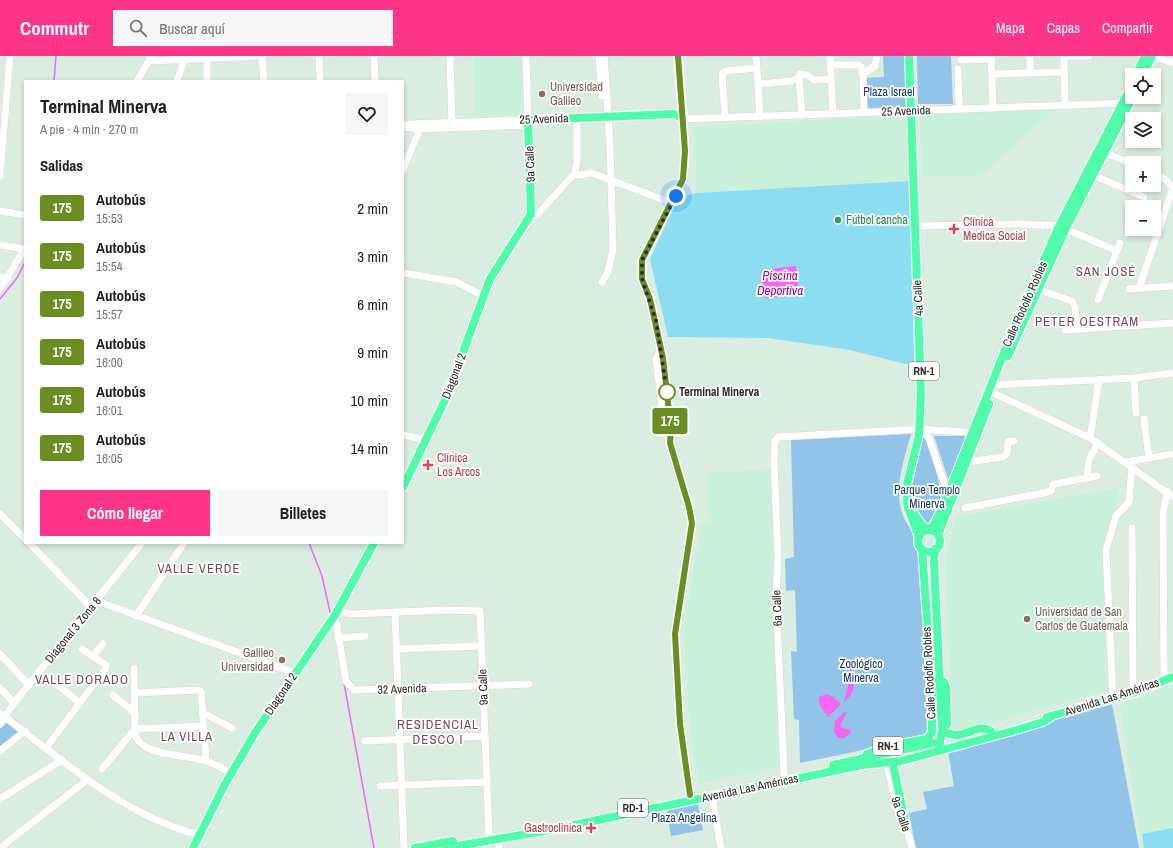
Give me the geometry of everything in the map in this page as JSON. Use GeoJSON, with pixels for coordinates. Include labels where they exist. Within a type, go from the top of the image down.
{"type":"FeatureCollection","features":[{"type":"Feature","properties":{"kind":"main road"},"geometry":{"type":"LineString","coordinates":[[678,56],[683,119]]}},
{"type":"Feature","properties":{"kind":"main road","name":"4a Calle"},"geometry":{"type":"LineString","coordinates":[[909,56],[913,111]]}},
{"type":"Feature","properties":{"kind":"main road","name":"4a Calle"},"geometry":{"type":"LineString","coordinates":[[912,56],[922,430],[911,475],[910,494],[911,507],[918,522],[930,530]]}},
{"type":"Feature","properties":{"kind":"main road"},"geometry":{"type":"LineString","coordinates":[[1139,68],[1145,56]]}},
{"type":"Feature","properties":{"kind":"main road"},"geometry":{"type":"LineString","coordinates":[[1146,68],[1152,56]]}},
{"type":"Feature","properties":{"kind":"main road","name":"Calle Rodolfo Robles"},"geometry":{"type":"LineString","coordinates":[[930,530],[948,495],[976,432],[992,389],[1063,227],[1101,150],[1126,104]]}},
{"type":"Feature","properties":{"kind":"main road","name":"25 Avenida"},"geometry":{"type":"LineString","coordinates":[[529,123],[674,114],[683,119]]}},
{"type":"Feature","properties":{"kind":"main road","name":"25 Avenida"},"geometry":{"type":"LineString","coordinates":[[529,123],[577,123],[607,119]]}},
{"type":"Feature","properties":{"kind":"main road","name":"9a Calle"},"geometry":{"type":"LineString","coordinates":[[500,263],[530,217],[532,206],[529,123]]}},
{"type":"Feature","properties":{"kind":"main road","name":"Diagonal 2"},"geometry":{"type":"LineString","coordinates":[[404,485],[454,378],[483,296],[500,263]]}},
{"type":"Feature","properties":{"kind":"main road","name":"4a Calle"},"geometry":{"type":"LineString","coordinates":[[919,537],[908,508],[906,489],[922,430]]}},
{"type":"Feature","properties":{"kind":"main road","name":"Calle Rodolfo Robles"},"geometry":{"type":"LineString","coordinates":[[938,535],[967,462],[976,432]]}},
{"type":"Feature","properties":{"kind":"main road"},"geometry":{"type":"LineString","coordinates":[[919,537],[924,531],[930,530]]}},
{"type":"Feature","properties":{"kind":"main road","name":"RN-1"},"geometry":{"type":"LineString","coordinates":[[930,530],[938,535]]}},
{"type":"Feature","properties":{"kind":"main road"},"geometry":{"type":"LineString","coordinates":[[922,549],[929,552],[936,549],[939,544],[938,535]]}},
{"type":"Feature","properties":{"kind":"main road","name":"RN-1"},"geometry":{"type":"LineString","coordinates":[[919,537],[918,544],[922,549]]}},
{"type":"Feature","properties":{"kind":"main road","name":"Diagonal 2"},"geometry":{"type":"LineString","coordinates":[[193,848],[225,784],[255,733],[336,612],[373,544]]}},
{"type":"Feature","properties":{"kind":"main road","name":"Calle Rodolfo Robles"},"geometry":{"type":"LineString","coordinates":[[850,762],[888,746],[928,737],[932,732],[932,690],[922,549]]}},
{"type":"Feature","properties":{"kind":"main road","name":"Calle Rodolfo Robles"},"geometry":{"type":"LineString","coordinates":[[936,549],[934,568],[939,680],[944,732],[942,740],[936,746]]}},
{"type":"Feature","properties":{"kind":"main road","name":"Avenida Las Américas"},"geometry":{"type":"LineString","coordinates":[[945,742],[1051,717],[1133,693],[1173,676]]}},
{"type":"Feature","properties":{"kind":"main road"},"geometry":{"type":"LineString","coordinates":[[906,826],[892,762],[934,746],[937,712],[932,690]]}},
{"type":"Feature","properties":{"kind":"main road","name":"Avenida Las Américas"},"geometry":{"type":"LineString","coordinates":[[415,848],[584,818],[784,775],[1013,731],[1043,722],[1051,717]]}},
{"type":"Feature","properties":{"kind":"main road"},"geometry":{"type":"LineString","coordinates":[[944,732],[956,736],[982,728],[992,731]]}},
{"type":"Feature","properties":{"kind":"main road","name":"Avenida Las Américas"},"geometry":{"type":"LineString","coordinates":[[446,848],[550,830],[862,765],[892,762],[936,746]]}},
{"type":"Feature","properties":{"kind":"street"},"geometry":{"type":"LineString","coordinates":[[0,176],[4,91],[10,56]]}},
{"type":"Feature","properties":{"kind":"street"},"geometry":{"type":"LineString","coordinates":[[138,80],[150,58],[256,56]]}},
{"type":"Feature","properties":{"kind":"street"},"geometry":{"type":"LineString","coordinates":[[262,56],[264,80]]}},
{"type":"Feature","properties":{"kind":"street"},"geometry":{"type":"LineString","coordinates":[[319,56],[320,80]]}},
{"type":"Feature","properties":{"kind":"street"},"geometry":{"type":"LineString","coordinates":[[374,56],[375,80]]}},
{"type":"Feature","properties":{"kind":"street"},"geometry":{"type":"LineString","coordinates":[[450,56],[452,125]]}},
{"type":"Feature","properties":{"kind":"street","name":"9a Calle"},"geometry":{"type":"LineString","coordinates":[[526,56],[529,123]]}},
{"type":"Feature","properties":{"kind":"street"},"geometry":{"type":"LineString","coordinates":[[599,56],[607,119]]}},
{"type":"Feature","properties":{"kind":"street"},"geometry":{"type":"LineString","coordinates":[[602,282],[608,272],[610,260],[604,56]]}},
{"type":"Feature","properties":{"kind":"street"},"geometry":{"type":"LineString","coordinates":[[756,56],[760,117]]}},
{"type":"Feature","properties":{"kind":"street"},"geometry":{"type":"LineString","coordinates":[[830,56],[832,113]]}},
{"type":"Feature","properties":{"kind":"street"},"geometry":{"type":"LineString","coordinates":[[864,74],[875,66],[877,56]]}},
{"type":"Feature","properties":{"kind":"street"},"geometry":{"type":"LineString","coordinates":[[1030,56],[1030,73]]}},
{"type":"Feature","properties":{"kind":"street"},"geometry":{"type":"LineString","coordinates":[[1065,105],[1065,56],[1088,56]]}},
{"type":"Feature","properties":{"kind":"street"},"geometry":{"type":"LineString","coordinates":[[1152,56],[1173,63]]}},
{"type":"Feature","properties":{"kind":"street"},"geometry":{"type":"LineString","coordinates":[[207,57],[207,80]]}},
{"type":"Feature","properties":{"kind":"street"},"geometry":{"type":"LineString","coordinates":[[177,80],[185,58]]}},
{"type":"Feature","properties":{"kind":"street"},"geometry":{"type":"LineString","coordinates":[[961,60],[991,58],[993,108]]}},
{"type":"Feature","properties":{"kind":"street"},"geometry":{"type":"LineString","coordinates":[[831,65],[858,65],[861,67],[864,74],[864,112]]}},
{"type":"Feature","properties":{"kind":"street"},"geometry":{"type":"LineString","coordinates":[[725,118],[722,74],[725,72],[757,68]]}},
{"type":"Feature","properties":{"kind":"street"},"geometry":{"type":"LineString","coordinates":[[958,69],[959,108]]}},
{"type":"Feature","properties":{"kind":"street"},"geometry":{"type":"LineString","coordinates":[[992,74],[1064,72]]}},
{"type":"Feature","properties":{"kind":"street"},"geometry":{"type":"LineString","coordinates":[[758,84],[792,80],[799,77],[800,74],[814,80],[831,79]]}},
{"type":"Feature","properties":{"kind":"street"},"geometry":{"type":"LineString","coordinates":[[799,77],[802,115]]}},
{"type":"Feature","properties":{"kind":"street","name":"25 Avenida"},"geometry":{"type":"LineString","coordinates":[[683,119],[959,108],[993,108],[1125,101]]}},
{"type":"Feature","properties":{"kind":"street"},"geometry":{"type":"LineString","coordinates":[[683,119],[685,167],[680,188],[642,260],[641,270],[656,321],[660,350],[656,359],[665,430],[689,507],[692,523],[675,634],[680,724],[690,795]]}},
{"type":"Feature","properties":{"kind":"street","name":"25 Avenida"},"geometry":{"type":"LineString","coordinates":[[419,126],[529,123]]}},
{"type":"Feature","properties":{"kind":"street"},"geometry":{"type":"LineString","coordinates":[[530,217],[538,215],[574,175],[577,160],[577,123]]}},
{"type":"Feature","properties":{"kind":"street"},"geometry":{"type":"LineString","coordinates":[[404,158],[419,126]]}},
{"type":"Feature","properties":{"kind":"street"},"geometry":{"type":"LineString","coordinates":[[404,167],[419,126]]}},
{"type":"Feature","properties":{"kind":"street"},"geometry":{"type":"LineString","coordinates":[[1101,150],[1125,161]]}},
{"type":"Feature","properties":{"kind":"street"},"geometry":{"type":"LineString","coordinates":[[574,175],[590,172],[672,203]]}},
{"type":"Feature","properties":{"kind":"street"},"geometry":{"type":"LineString","coordinates":[[1089,174],[1144,197]]}},
{"type":"Feature","properties":{"kind":"street"},"geometry":{"type":"LineString","coordinates":[[1139,288],[1173,188],[1166,180],[1161,178]]}},
{"type":"Feature","properties":{"kind":"street"},"geometry":{"type":"LineString","coordinates":[[0,211],[24,215]]}},
{"type":"Feature","properties":{"kind":"street"},"geometry":{"type":"LineString","coordinates":[[917,226],[1020,224],[1063,227],[1116,250]]}},
{"type":"Feature","properties":{"kind":"street"},"geometry":{"type":"LineString","coordinates":[[1098,300],[1116,250],[1120,243]]}},
{"type":"Feature","properties":{"kind":"street"},"geometry":{"type":"LineString","coordinates":[[0,245],[24,248]]}},
{"type":"Feature","properties":{"kind":"street"},"geometry":{"type":"LineString","coordinates":[[0,289],[24,250]]}},
{"type":"Feature","properties":{"kind":"street"},"geometry":{"type":"LineString","coordinates":[[404,273],[457,282],[483,296]]}},
{"type":"Feature","properties":{"kind":"street"},"geometry":{"type":"LineString","coordinates":[[0,277],[8,278]]}},
{"type":"Feature","properties":{"kind":"street"},"geometry":{"type":"LineString","coordinates":[[1129,290],[1173,286]]}},
{"type":"Feature","properties":{"kind":"street"},"geometry":{"type":"LineString","coordinates":[[1035,288],[1072,301],[1075,307],[1077,329]]}},
{"type":"Feature","properties":{"kind":"street"},"geometry":{"type":"LineString","coordinates":[[1065,330],[1173,324]]}},
{"type":"Feature","properties":{"kind":"street"},"geometry":{"type":"LineString","coordinates":[[992,389],[1134,378],[1173,373]]}},
{"type":"Feature","properties":{"kind":"street"},"geometry":{"type":"LineString","coordinates":[[1134,378],[1136,413]]}},
{"type":"Feature","properties":{"kind":"street"},"geometry":{"type":"LineString","coordinates":[[1090,438],[1099,380]]}},
{"type":"Feature","properties":{"kind":"street"},"geometry":{"type":"LineString","coordinates":[[992,389],[1090,438],[1167,491],[1173,497]]}},
{"type":"Feature","properties":{"kind":"street"},"geometry":{"type":"LineString","coordinates":[[1144,419],[1149,458]]}},
{"type":"Feature","properties":{"kind":"street"},"geometry":{"type":"LineString","coordinates":[[922,430],[976,432]]}},
{"type":"Feature","properties":{"kind":"street"},"geometry":{"type":"LineString","coordinates":[[922,430],[929,438],[948,495]]}},
{"type":"Feature","properties":{"kind":"street","name":"6a Calle"},"geometry":{"type":"LineString","coordinates":[[784,775],[776,595],[778,557],[774,460],[775,441],[778,437],[922,430]]}},
{"type":"Feature","properties":{"kind":"street"},"geometry":{"type":"LineString","coordinates":[[404,435],[426,440]]}},
{"type":"Feature","properties":{"kind":"street"},"geometry":{"type":"LineString","coordinates":[[967,462],[1003,457],[1006,454],[1008,442],[1014,440]]}},
{"type":"Feature","properties":{"kind":"street"},"geometry":{"type":"LineString","coordinates":[[1087,478],[1089,459],[1098,443]]}},
{"type":"Feature","properties":{"kind":"street"},"geometry":{"type":"LineString","coordinates":[[1126,462],[1173,454]]}},
{"type":"Feature","properties":{"kind":"street"},"geometry":{"type":"LineString","coordinates":[[1113,699],[1106,550],[1115,518],[1129,502],[1132,467]]}},
{"type":"Feature","properties":{"kind":"street"},"geometry":{"type":"LineString","coordinates":[[965,508],[1043,493],[1051,491],[1053,485],[1097,476]]}},
{"type":"Feature","properties":{"kind":"street"},"geometry":{"type":"LineString","coordinates":[[1164,681],[1163,514],[1167,491]]}},
{"type":"Feature","properties":{"kind":"street"},"geometry":{"type":"LineString","coordinates":[[0,514],[24,538]]}},
{"type":"Feature","properties":{"kind":"street"},"geometry":{"type":"LineString","coordinates":[[1132,528],[1133,693]]}},
{"type":"Feature","properties":{"kind":"street"},"geometry":{"type":"LineString","coordinates":[[30,544],[91,607]]}},
{"type":"Feature","properties":{"kind":"street","name":"Diagonal 3 Zona 8"},"geometry":{"type":"LineString","coordinates":[[0,724],[1,717],[97,601],[141,544]]}},
{"type":"Feature","properties":{"kind":"street"},"geometry":{"type":"LineString","coordinates":[[136,616],[183,544]]}},
{"type":"Feature","properties":{"kind":"street"},"geometry":{"type":"LineString","coordinates":[[97,601],[294,673]]}},
{"type":"Feature","properties":{"kind":"street","name":"9a Calle"},"geometry":{"type":"LineString","coordinates":[[395,612],[446,610],[480,611],[489,836]]}},
{"type":"Feature","properties":{"kind":"street"},"geometry":{"type":"LineString","coordinates":[[336,612],[352,614],[395,612],[404,848]]}},
{"type":"Feature","properties":{"kind":"street","name":"32 Avenida"},"geometry":{"type":"LineString","coordinates":[[336,612],[338,638],[346,681],[351,688],[358,690],[529,684]]}},
{"type":"Feature","properties":{"kind":"street"},"geometry":{"type":"LineString","coordinates":[[338,638],[365,636]]}},
{"type":"Feature","properties":{"kind":"street"},"geometry":{"type":"LineString","coordinates":[[93,656],[103,644]]}},
{"type":"Feature","properties":{"kind":"street"},"geometry":{"type":"LineString","coordinates":[[396,649],[481,646]]}},
{"type":"Feature","properties":{"kind":"street"},"geometry":{"type":"LineString","coordinates":[[46,748],[106,666],[82,649]]}},
{"type":"Feature","properties":{"kind":"street"},"geometry":{"type":"LineString","coordinates":[[0,654],[29,684]]}},
{"type":"Feature","properties":{"kind":"street"},"geometry":{"type":"LineString","coordinates":[[134,668],[135,737],[147,748],[206,760],[226,770]]}},
{"type":"Feature","properties":{"kind":"street"},"geometry":{"type":"LineString","coordinates":[[55,683],[80,703]]}},
{"type":"Feature","properties":{"kind":"street"},"geometry":{"type":"LineString","coordinates":[[0,688],[14,703]]}},
{"type":"Feature","properties":{"kind":"street"},"geometry":{"type":"LineString","coordinates":[[135,693],[199,690],[202,693],[206,760]]}},
{"type":"Feature","properties":{"kind":"street"},"geometry":{"type":"LineString","coordinates":[[113,695],[135,713]]}},
{"type":"Feature","properties":{"kind":"street"},"geometry":{"type":"LineString","coordinates":[[203,713],[232,728]]}},
{"type":"Feature","properties":{"kind":"street"},"geometry":{"type":"LineString","coordinates":[[1,717],[25,731],[87,780],[113,798],[160,822],[199,835]]}},
{"type":"Feature","properties":{"kind":"street"},"geometry":{"type":"LineString","coordinates":[[102,769],[135,729],[204,726]]}},
{"type":"Feature","properties":{"kind":"street"},"geometry":{"type":"LineString","coordinates":[[0,751],[25,731]]}},
{"type":"Feature","properties":{"kind":"street"},"geometry":{"type":"LineString","coordinates":[[365,741],[485,736]]}},
{"type":"Feature","properties":{"kind":"street"},"geometry":{"type":"LineString","coordinates":[[0,799],[62,760]]}},
{"type":"Feature","properties":{"kind":"street","name":"9a Calle"},"geometry":{"type":"LineString","coordinates":[[892,762],[911,844]]}},
{"type":"Feature","properties":{"kind":"street"},"geometry":{"type":"LineString","coordinates":[[0,848],[87,780]]}},
{"type":"Feature","properties":{"kind":"street"},"geometry":{"type":"LineString","coordinates":[[380,786],[487,782]]}},
{"type":"Feature","properties":{"kind":"street"},"geometry":{"type":"LineString","coordinates":[[712,796],[721,848]]}},
{"type":"Feature","properties":{"kind":"street","name":"9a Calle"},"geometry":{"type":"LineString","coordinates":[[906,826],[911,844]]}},
{"type":"Feature","properties":{"kind":"street"},"geometry":{"type":"LineString","coordinates":[[498,839],[499,848]]}},
{"type":"Feature","properties":{"kind":"shaded area"},"geometry":{"type":"Polygon","coordinates":[[[473,56],[521,56],[522,115],[475,116],[473,56]]]}},
{"type":"Feature","properties":{"kind":"shaded area"},"geometry":{"type":"Polygon","coordinates":[[[1057,108],[981,175],[922,177],[920,113],[1057,108]]]}},
{"type":"Feature","properties":{"kind":"shaded area"},"geometry":{"type":"Polygon","coordinates":[[[907,115],[911,181],[697,193],[693,127],[907,115]]]}},
{"type":"Feature","properties":{"kind":"shaded area"},"geometry":{"type":"Polygon","coordinates":[[[911,181],[914,366],[850,350],[768,338],[668,337],[650,259],[679,197],[697,193],[911,181]]]}},
{"type":"Feature","properties":{"kind":"shaded area"},"geometry":{"type":"Polygon","coordinates":[[[771,469],[781,766],[699,784],[691,733],[683,636],[701,524],[709,522],[707,473],[771,469]]]}},
{"type":"Feature","properties":{"kind":"shaded area","name":"Universidad de San Carlos de Guatemala"},"geometry":{"type":"Polygon","coordinates":[[[1113,489],[1118,490],[1115,511],[1104,548],[1107,690],[953,734],[945,561],[956,517],[1113,489]]]}},
{"type":"Feature","properties":{"kind":"shaded area"},"geometry":{"type":"Polygon","coordinates":[[[1173,684],[1173,848],[1142,848],[1120,707],[1173,684]]]}},
{"type":"Feature","properties":{"kind":"shaded area"},"geometry":{"type":"Polygon","coordinates":[[[1173,828],[1173,848],[1144,848],[1142,834],[1173,828]]]}},
{"type":"Feature","properties":{"kind":"green space","name":"Plaza Israel"},"geometry":{"type":"Polygon","coordinates":[[[883,56],[905,56],[907,107],[866,108],[865,78],[884,77],[883,56]]]}},
{"type":"Feature","properties":{"kind":"green space"},"geometry":{"type":"Polygon","coordinates":[[[917,56],[951,56],[953,104],[918,104],[917,56]]]}},
{"type":"Feature","properties":{"kind":"green space","name":"Zoológico Minerva"},"geometry":{"type":"Polygon","coordinates":[[[911,434],[905,454],[899,485],[899,496],[903,516],[912,532],[915,546],[920,555],[927,732],[921,738],[800,763],[799,720],[794,719],[791,651],[797,652],[795,590],[786,591],[785,559],[794,557],[791,440],[911,434]]]}},
{"type":"Feature","properties":{"kind":"green space","name":"Parque Templo Minerva"},"geometry":{"type":"Polygon","coordinates":[[[924,436],[934,460],[939,481],[941,500],[938,514],[932,524],[927,526],[915,513],[912,502],[912,483],[918,450],[924,436]]]}},
{"type":"Feature","properties":{"kind":"green space"},"geometry":{"type":"Polygon","coordinates":[[[934,436],[968,436],[950,484],[934,436]]]}},
{"type":"Feature","properties":{"kind":"green space"},"geometry":{"type":"Polygon","coordinates":[[[1112,704],[1139,848],[916,848],[909,813],[927,809],[923,792],[954,786],[948,751],[1112,704]]]}},
{"type":"Feature","properties":{"kind":"green space"},"geometry":{"type":"Polygon","coordinates":[[[7,723],[14,726],[18,732],[0,747],[0,726],[7,723]]]}},
{"type":"Feature","properties":{"kind":"green space","name":"Plaza Angelina"},"geometry":{"type":"Polygon","coordinates":[[[697,800],[703,830],[671,836],[666,806],[697,800]]]}},
{"type":"Feature","properties":{"kind":"water","name":"Piscina Deportiva"},"geometry":{"type":"Polygon","coordinates":[[[796,266],[799,294],[765,298],[761,270],[796,266]]]}},
{"type":"Feature","properties":{"kind":"water"},"geometry":{"type":"Polygon","coordinates":[[[847,659],[852,670],[854,685],[852,693],[844,703],[849,675],[848,665],[845,660],[847,659]]]}},
{"type":"Feature","properties":{"kind":"water"},"geometry":{"type":"Polygon","coordinates":[[[827,694],[841,704],[828,717],[826,716],[829,713],[825,714],[819,703],[819,697],[827,694]]]}},
{"type":"Feature","properties":{"kind":"water"},"geometry":{"type":"Polygon","coordinates":[[[847,712],[840,726],[851,730],[851,733],[844,738],[838,738],[834,732],[835,721],[843,713],[847,712]]]}},
{"type":"Feature","properties":{"kind":"waterway"},"geometry":{"type":"LineString","coordinates":[[54,80],[56,56]]}},
{"type":"Feature","properties":{"kind":"waterway"},"geometry":{"type":"LineString","coordinates":[[0,299],[17,278],[24,264]]}},
{"type":"Feature","properties":{"kind":"waterway"},"geometry":{"type":"LineString","coordinates":[[309,544],[322,576],[330,612]]}},
{"type":"Feature","properties":{"kind":"waterway"},"geometry":{"type":"LineString","coordinates":[[344,683],[374,848]]}},
{"type":"Feature","properties":{"kind":"bus line","name":"175"},"geometry":{"type":"LineString","coordinates":[[678,56],[685,151],[683,179],[680,188],[642,260],[641,270],[644,286],[648,292],[656,321],[660,350],[663,358],[671,429],[671,450],[689,507],[692,523],[675,629],[680,724],[690,795]]}},
{"type":"Feature","properties":{"kind":"place","name":"Universidad Galileo"},"geometry":{"type":"Point","coordinates":[542,94]}},
{"type":"Feature","properties":{"kind":"place","name":"Fútbol cancha"},"geometry":{"type":"Point","coordinates":[838,220]}},
{"type":"Feature","properties":{"kind":"place","name":"Clínica Medica Social"},"geometry":{"type":"Point","coordinates":[954,229]}},
{"type":"Feature","properties":{"kind":"place","name":"Terminal Minerva"},"geometry":{"type":"Point","coordinates":[667,392]}},
{"type":"Feature","properties":{"kind":"place","name":"Clínica Los Arcos"},"geometry":{"type":"Point","coordinates":[428,465]}},
{"type":"Feature","properties":{"kind":"place","name":"Universidad de San Carlos de Guatemala"},"geometry":{"type":"Point","coordinates":[1027,619]}},
{"type":"Feature","properties":{"kind":"place","name":"Galileo Universidad"},"geometry":{"type":"Point","coordinates":[282,660]}},
{"type":"Feature","properties":{"kind":"place","name":"Gastroclinica"},"geometry":{"type":"Point","coordinates":[591,828]}},
{"type":"Feature","properties":{"kind":"district","name":"SAN JOSÉ"},"geometry":{"type":"Point","coordinates":[1106,271]}},
{"type":"Feature","properties":{"kind":"district","name":"PETER OESTRAM"},"geometry":{"type":"Point","coordinates":[1087,321]}},
{"type":"Feature","properties":{"kind":"district","name":"VALLE VERDE"},"geometry":{"type":"Point","coordinates":[199,568]}},
{"type":"Feature","properties":{"kind":"district","name":"VALLE DORADO"},"geometry":{"type":"Point","coordinates":[82,679]}},
{"type":"Feature","properties":{"kind":"district","name":"RESIDENCIAL DESCO I"},"geometry":{"type":"Point","coordinates":[438,732]}},
{"type":"Feature","properties":{"kind":"district","name":"LA VILLA"},"geometry":{"type":"Point","coordinates":[187,736]}},
{"type":"Feature","properties":{"kind":"route"},"geometry":{"type":"LineString","coordinates":[[667,392],[663,358],[660,350],[656,321],[648,292],[644,286],[641,270],[642,260],[676,196]]}}]}
